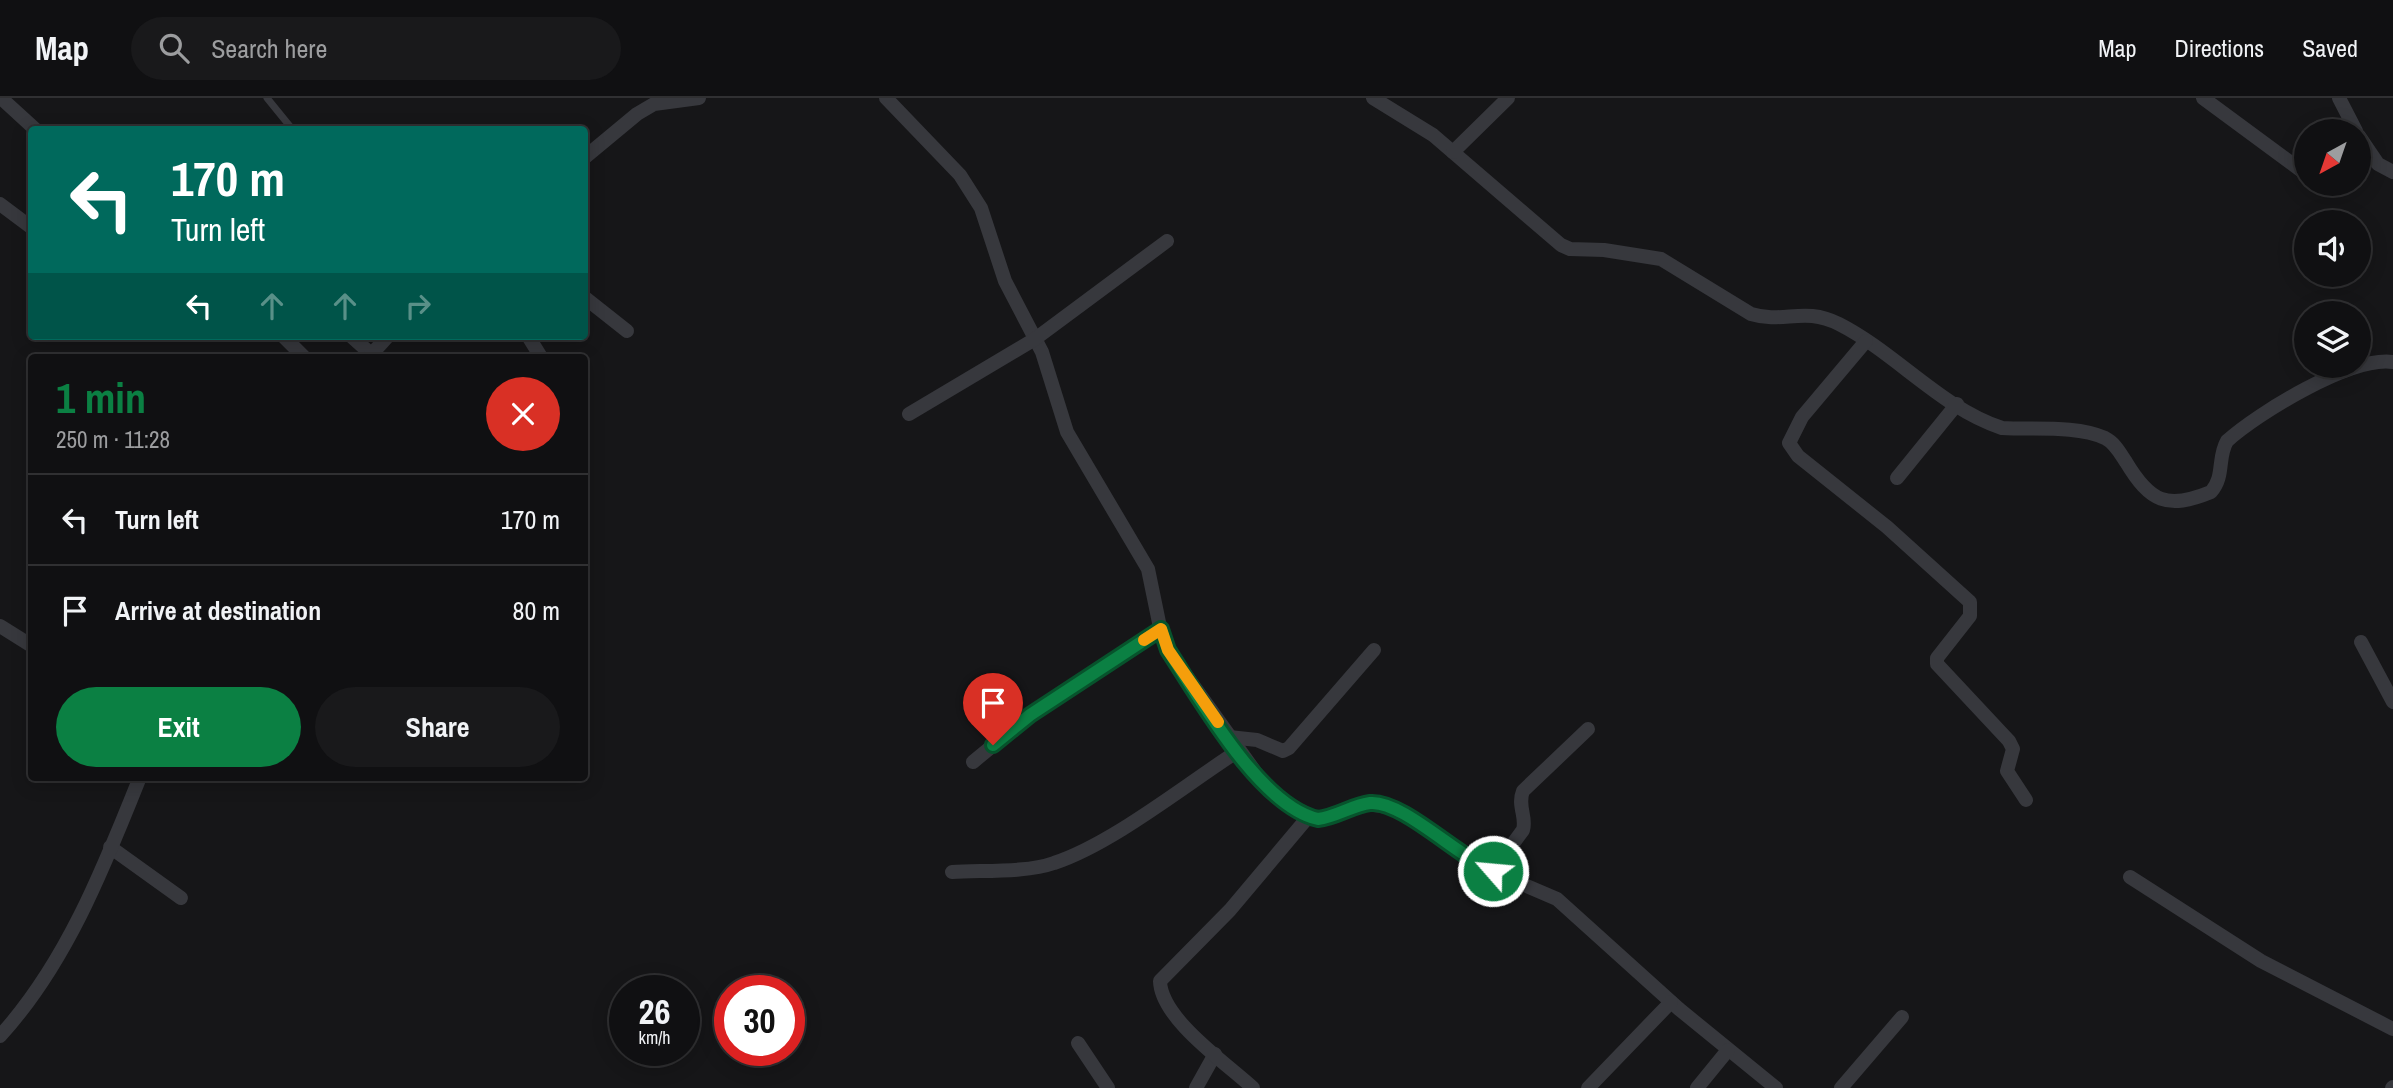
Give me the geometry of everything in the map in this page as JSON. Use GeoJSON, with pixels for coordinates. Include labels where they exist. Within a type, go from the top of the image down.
{"type":"FeatureCollection","features":[{"type":"Feature","properties":{"kind":"street"},"geometry":{"type":"LineString","coordinates":[[1,98],[32,126]]}},
{"type":"Feature","properties":{"kind":"street"},"geometry":{"type":"LineString","coordinates":[[588,155],[637,114],[654,104],[699,98]]}},
{"type":"Feature","properties":{"kind":"street"},"geometry":{"type":"LineString","coordinates":[[886,98],[960,176],[981,208],[1005,281],[1035,339],[1073,443],[1123,522],[1148,569],[1168,650],[1269,791],[1309,817],[1329,817],[1368,803],[1388,806],[1405,814],[1460,854],[1557,900],[1671,1002],[1776,1088]]}},
{"type":"Feature","properties":{"kind":"street"},"geometry":{"type":"LineString","coordinates":[[1373,98],[1433,135],[1562,245],[1570,249],[1604,250],[1661,259],[1751,314],[1763,318],[1807,314],[1820,316],[1866,341],[1987,423],[2002,428],[2082,432],[2109,439],[2146,490],[2162,501],[2174,503],[2202,496],[2217,485],[2221,475],[2222,450],[2238,432],[2338,375],[2365,364],[2393,362]]}},
{"type":"Feature","properties":{"kind":"street"},"geometry":{"type":"LineString","coordinates":[[1453,152],[1508,98]]}},
{"type":"Feature","properties":{"kind":"street"},"geometry":{"type":"LineString","coordinates":[[2203,98],[2294,165]]}},
{"type":"Feature","properties":{"kind":"street"},"geometry":{"type":"LineString","coordinates":[[2339,98],[2350,119]]}},
{"type":"Feature","properties":{"kind":"street"},"geometry":{"type":"LineString","coordinates":[[2371,154],[2378,164],[2393,172]]}},
{"type":"Feature","properties":{"kind":"street"},"geometry":{"type":"LineString","coordinates":[[0,204],[28,225]]}},
{"type":"Feature","properties":{"kind":"street"},"geometry":{"type":"LineString","coordinates":[[909,414],[1035,339],[1167,241]]}},
{"type":"Feature","properties":{"kind":"street"},"geometry":{"type":"LineString","coordinates":[[588,300],[627,331]]}},
{"type":"Feature","properties":{"kind":"street"},"geometry":{"type":"LineString","coordinates":[[287,340],[301,354]]}},
{"type":"Feature","properties":{"kind":"street"},"geometry":{"type":"LineString","coordinates":[[355,340],[368,354]]}},
{"type":"Feature","properties":{"kind":"street"},"geometry":{"type":"LineString","coordinates":[[372,354],[384,340]]}},
{"type":"Feature","properties":{"kind":"street"},"geometry":{"type":"LineString","coordinates":[[1866,341],[1802,417],[1789,443],[1798,456],[1887,527],[1970,602],[1970,616],[1937,658],[1937,664],[2009,741],[2013,748],[2007,771],[2026,800]]}},
{"type":"Feature","properties":{"kind":"street"},"geometry":{"type":"LineString","coordinates":[[1897,478],[1957,404]]}},
{"type":"Feature","properties":{"kind":"street"},"geometry":{"type":"LineString","coordinates":[[0,626],[28,644]]}},
{"type":"Feature","properties":{"kind":"street"},"geometry":{"type":"LineString","coordinates":[[973,762],[1030,715],[1161,629]]}},
{"type":"Feature","properties":{"kind":"street"},"geometry":{"type":"LineString","coordinates":[[2361,642],[2393,702]]}},
{"type":"Feature","properties":{"kind":"street"},"geometry":{"type":"LineString","coordinates":[[1229,737],[1257,740],[1283,751],[1289,748],[1374,650]]}},
{"type":"Feature","properties":{"kind":"street"},"geometry":{"type":"LineString","coordinates":[[1493,871],[1523,830],[1525,824],[1520,799],[1523,792],[1588,729]]}},
{"type":"Feature","properties":{"kind":"street"},"geometry":{"type":"LineString","coordinates":[[952,872],[1041,866],[1068,858],[1101,840],[1238,751]]}},
{"type":"Feature","properties":{"kind":"street"},"geometry":{"type":"LineString","coordinates":[[0,1037],[42,984],[82,910],[138,781]]}},
{"type":"Feature","properties":{"kind":"street"},"geometry":{"type":"LineString","coordinates":[[1253,1088],[1177,1018],[1160,990],[1160,981],[1230,910],[1309,817]]}},
{"type":"Feature","properties":{"kind":"street"},"geometry":{"type":"LineString","coordinates":[[110,847],[181,898]]}},
{"type":"Feature","properties":{"kind":"street"},"geometry":{"type":"LineString","coordinates":[[2130,877],[2261,961],[2393,1029]]}},
{"type":"Feature","properties":{"kind":"street"},"geometry":{"type":"LineString","coordinates":[[1588,1088],[1671,1002]]}},
{"type":"Feature","properties":{"kind":"street"},"geometry":{"type":"LineString","coordinates":[[1841,1088],[1902,1017]]}},
{"type":"Feature","properties":{"kind":"street"},"geometry":{"type":"LineString","coordinates":[[1078,1043],[1108,1088]]}},
{"type":"Feature","properties":{"kind":"street"},"geometry":{"type":"LineString","coordinates":[[1697,1088],[1728,1050]]}},
{"type":"Feature","properties":{"kind":"street"},"geometry":{"type":"LineString","coordinates":[[1196,1088],[1215,1054]]}},
{"type":"Feature","properties":{"kind":"lane"},"geometry":{"type":"LineString","coordinates":[[267,98],[290,126]]}},
{"type":"Feature","properties":{"kind":"slow traffic"},"geometry":{"type":"LineString","coordinates":[[1144,640],[1161,629],[1168,650],[1218,722]]}},
{"type":"Feature","properties":{"kind":"route"},"geometry":{"type":"LineString","coordinates":[[993,745],[1030,715],[1110,665],[1161,629],[1168,650],[1251,770],[1282,802],[1318,819],[1368,803],[1381,803],[1405,814],[1460,854],[1493,871]]}}]}
